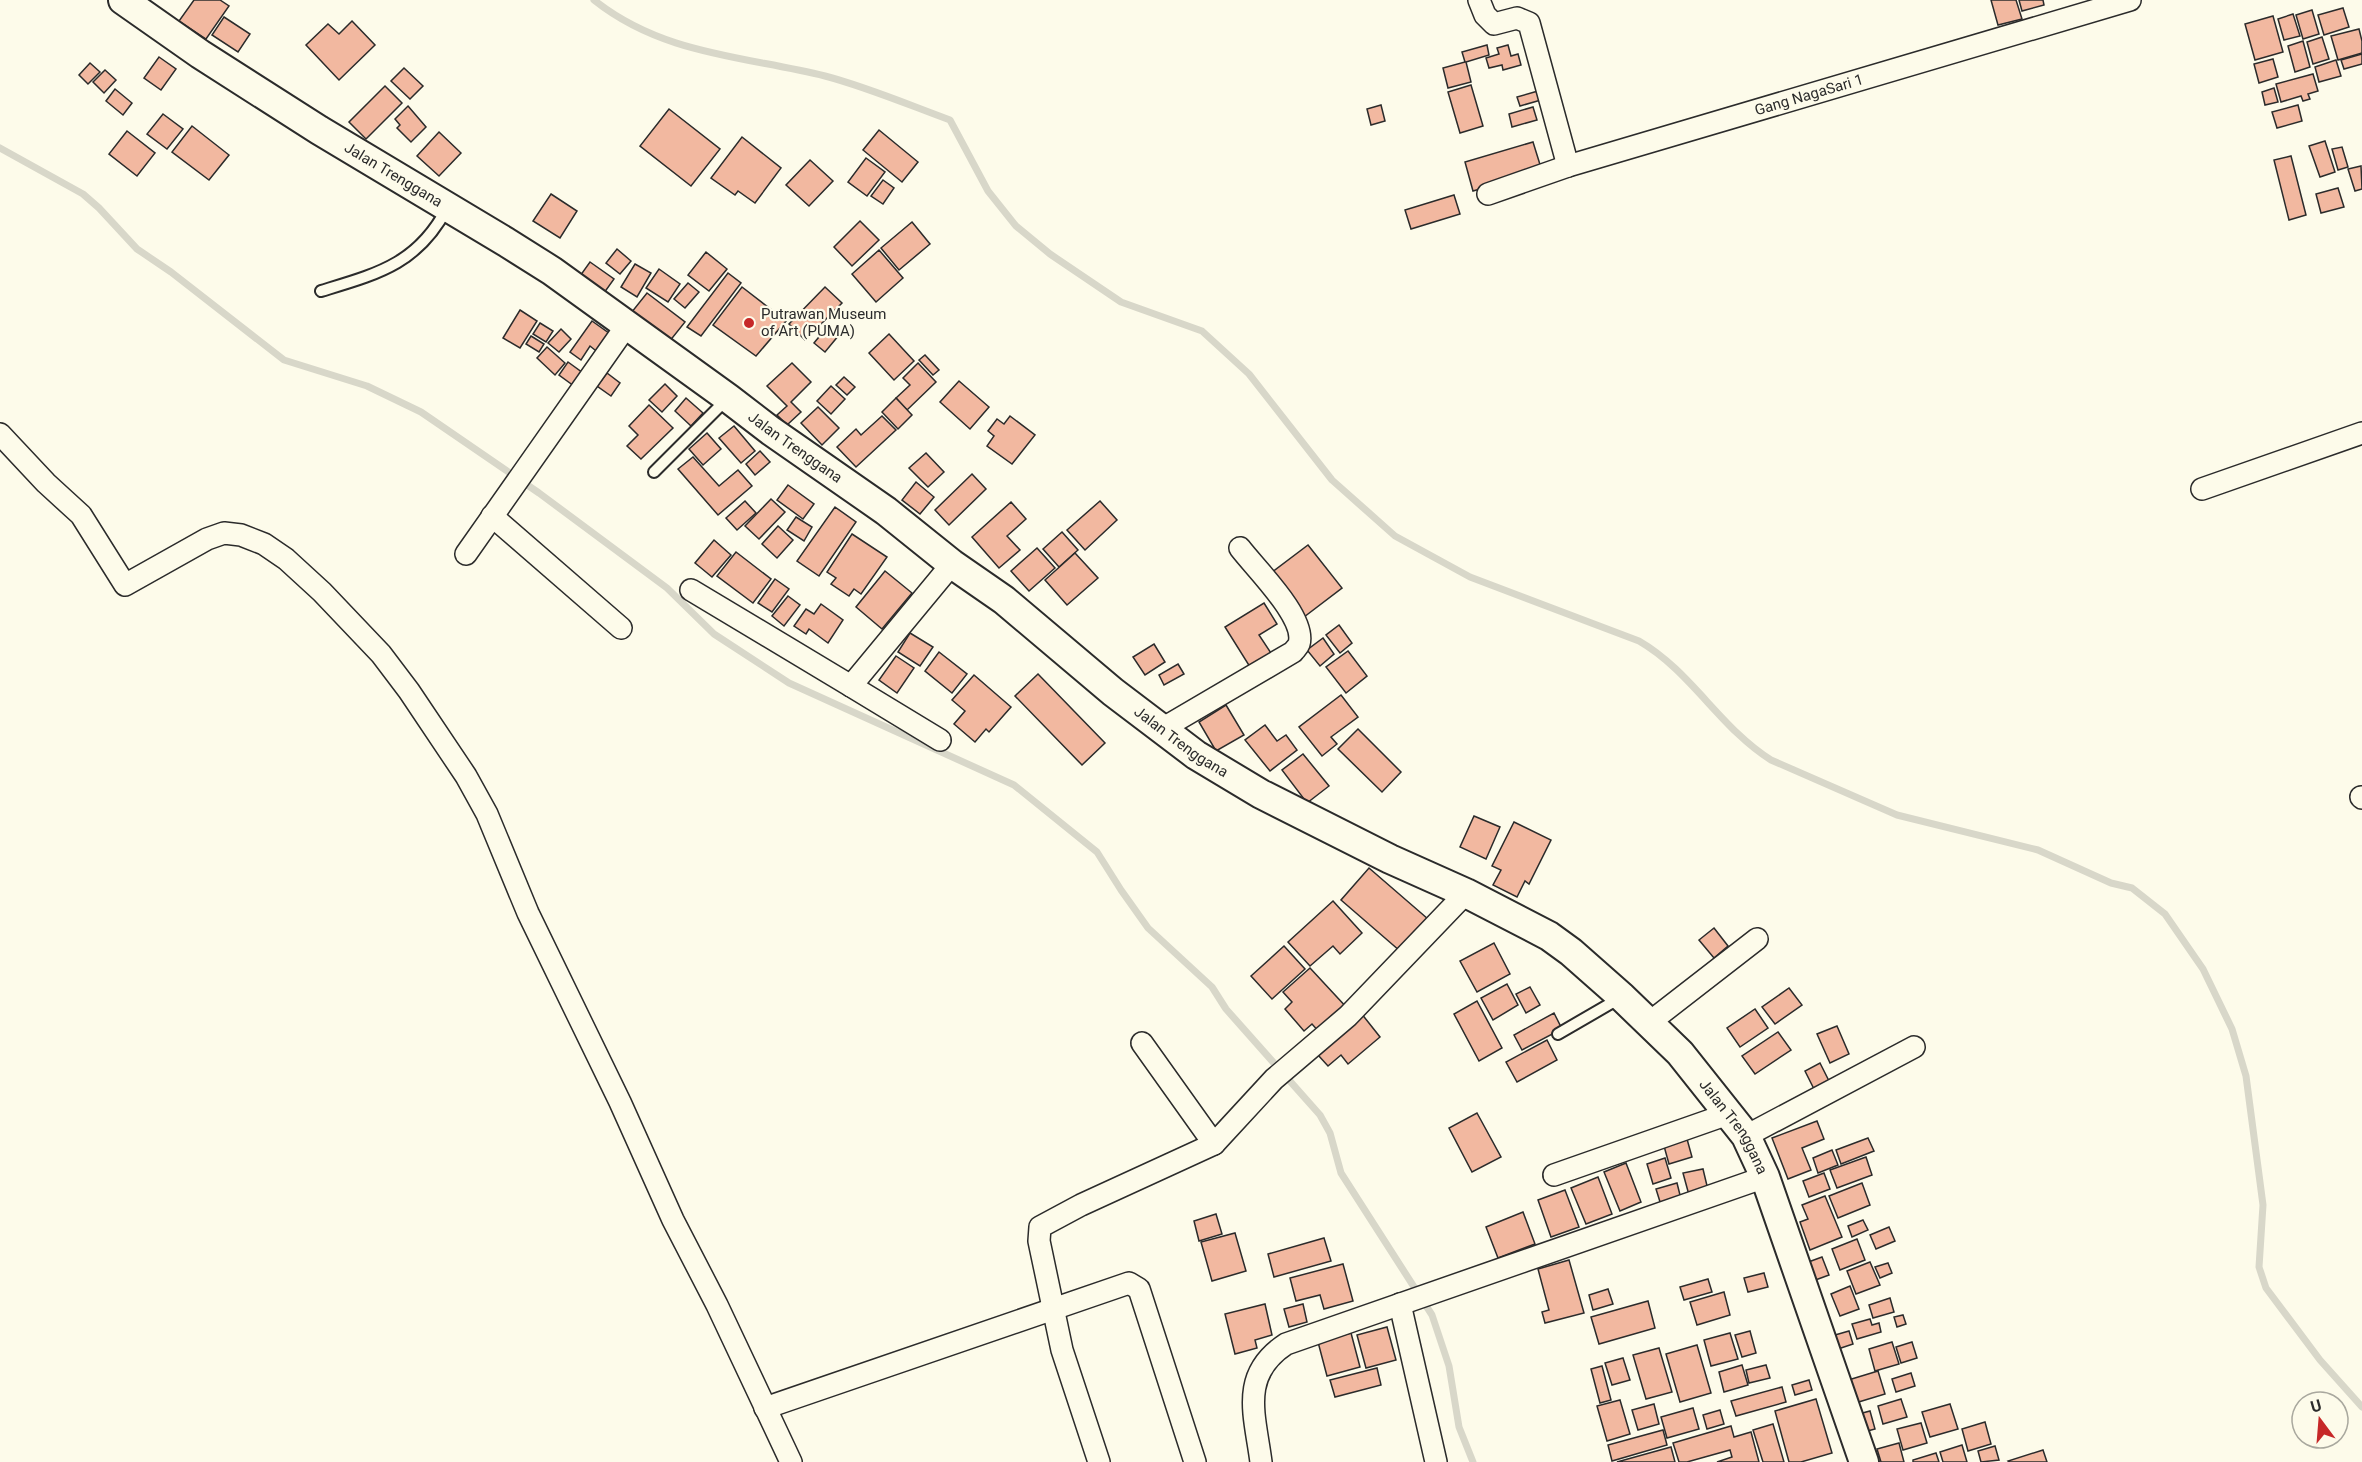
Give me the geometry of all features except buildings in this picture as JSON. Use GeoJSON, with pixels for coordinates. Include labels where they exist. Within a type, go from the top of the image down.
{"type":"FeatureCollection","features":[{"type":"Feature","properties":{"kind":"main road","name":"Jalan Trenggana"},"geometry":{"type":"LineString","coordinates":[[123,0],[200,54],[310,124],[506,242],[627,325],[771,431],[886,511],[952,564],[1004,600],[1160,730],[1231,777],[1390,859],[1467,893],[1549,936],[1571,952],[1650,1022],[1680,1053],[1746,1136],[1765,1178],[1864,1462]]}},
{"type":"Feature","properties":{"kind":"street"},"geometry":{"type":"LineString","coordinates":[[1479,0],[1485,15],[1494,24],[1517,18],[1529,22],[1568,166]]}},
{"type":"Feature","properties":{"kind":"street","name":"Gang NagaSari 1"},"geometry":{"type":"LineString","coordinates":[[1488,194],[1568,166],[2130,0]]}},
{"type":"Feature","properties":{"kind":"street"},"geometry":{"type":"LineString","coordinates":[[466,554],[627,325]]}},
{"type":"Feature","properties":{"kind":"street"},"geometry":{"type":"LineString","coordinates":[[2202,489],[2362,433]]}},
{"type":"Feature","properties":{"kind":"street"},"geometry":{"type":"LineString","coordinates":[[0,434],[45,483],[81,514],[125,585],[207,539],[224,533],[241,535],[264,544],[322,592],[381,654],[410,691],[466,776],[487,814],[528,913],[620,1102],[673,1220],[717,1305],[791,1462]]}},
{"type":"Feature","properties":{"kind":"street"},"geometry":{"type":"LineString","coordinates":[[492,516],[621,628]]}},
{"type":"Feature","properties":{"kind":"street"},"geometry":{"type":"LineString","coordinates":[[1160,730],[1293,652],[1299,643],[1299,631],[1293,614],[1240,548]]}},
{"type":"Feature","properties":{"kind":"street"},"geometry":{"type":"LineString","coordinates":[[851,686],[952,564]]}},
{"type":"Feature","properties":{"kind":"street"},"geometry":{"type":"LineString","coordinates":[[691,590],[940,740]]}},
{"type":"Feature","properties":{"kind":"street"},"geometry":{"type":"LineString","coordinates":[[1099,1462],[1062,1350],[1039,1241],[1040,1227],[1081,1204],[1214,1144],[1274,1079],[1348,1016],[1467,893]]}},
{"type":"Feature","properties":{"kind":"street"},"geometry":{"type":"LineString","coordinates":[[1650,1022],[1757,939]]}},
{"type":"Feature","properties":{"kind":"street"},"geometry":{"type":"LineString","coordinates":[[1142,1043],[1214,1144]]}},
{"type":"Feature","properties":{"kind":"street"},"geometry":{"type":"LineString","coordinates":[[1746,1136],[1914,1047]]}},
{"type":"Feature","properties":{"kind":"street"},"geometry":{"type":"LineString","coordinates":[[1554,1175],[1728,1114]]}},
{"type":"Feature","properties":{"kind":"street"},"geometry":{"type":"LineString","coordinates":[[1261,1462],[1252,1394],[1256,1379],[1275,1351],[1286,1344],[1765,1178]]}},
{"type":"Feature","properties":{"kind":"street"},"geometry":{"type":"LineString","coordinates":[[765,1408],[1129,1283],[1139,1289],[1195,1462]]}},
{"type":"Feature","properties":{"kind":"street"},"geometry":{"type":"LineString","coordinates":[[1400,1304],[1436,1462]]}},
{"type":"Feature","properties":{"kind":"lane"},"geometry":{"type":"LineString","coordinates":[[321,291],[369,277],[400,261],[423,245],[448,208]]}},
{"type":"Feature","properties":{"kind":"lane"},"geometry":{"type":"LineString","coordinates":[[654,472],[728,398]]}},
{"type":"Feature","properties":{"kind":"lane"},"geometry":{"type":"LineString","coordinates":[[1558,1034],[1622,997]]}},
{"type":"Feature","properties":{"kind":"waterway"},"geometry":{"type":"LineString","coordinates":[[594,0],[620,18],[676,43],[841,80],[950,120],[988,191],[1016,226],[1050,254],[1121,302],[1202,331],[1249,374],[1332,480],[1395,536],[1470,577],[1639,641],[1658,653],[1736,732],[1771,760],[1897,815],[2038,850],[2111,883],[2132,888],[2165,914],[2203,969],[2232,1029],[2246,1076],[2263,1205],[2259,1267],[2266,1288],[2320,1360],[2362,1407]]}},
{"type":"Feature","properties":{"kind":"waterway"},"geometry":{"type":"LineString","coordinates":[[0,148],[83,194],[137,249],[171,272],[284,360],[367,386],[421,412],[539,493],[667,588],[714,634],[789,683],[1014,785],[1097,852],[1148,928],[1212,987],[1226,1009],[1320,1115],[1330,1133],[1341,1173],[1432,1315],[1449,1366],[1459,1427],[1473,1462]]}},
{"type":"Feature","properties":{"kind":"place","name":"Putrawan Museum of Art (PUMA)"},"geometry":{"type":"Point","coordinates":[749,323]}}]}
